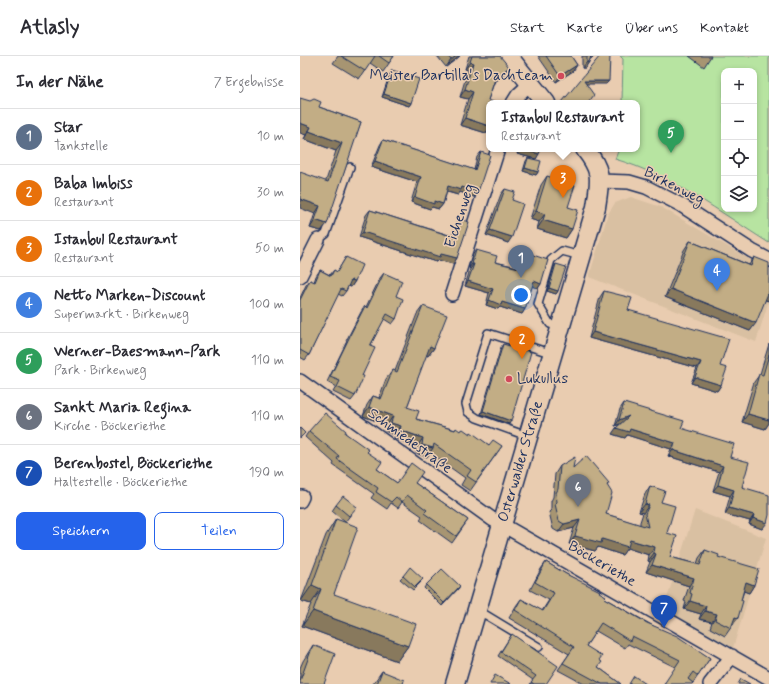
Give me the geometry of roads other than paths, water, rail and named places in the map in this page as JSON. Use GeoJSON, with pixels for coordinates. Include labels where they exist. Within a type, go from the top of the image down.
{"type":"FeatureCollection","features":[{"type":"Feature","properties":{"kind":"street"},"geometry":{"type":"LineString","coordinates":[[508,56],[543,100]]}},
{"type":"Feature","properties":{"kind":"street"},"geometry":{"type":"LineString","coordinates":[[515,100],[530,84]]}},
{"type":"Feature","properties":{"kind":"street","name":"Eichenweg"},"geometry":{"type":"LineString","coordinates":[[452,294],[497,152]]}},
{"type":"Feature","properties":{"kind":"street","name":"Osterwalder Straße"},"geometry":{"type":"LineString","coordinates":[[455,684],[503,526],[596,207],[600,181],[596,164],[586,152]]}},
{"type":"Feature","properties":{"kind":"street","name":"Birkenweg"},"geometry":{"type":"LineString","coordinates":[[600,181],[629,182],[646,187],[681,205],[752,252],[769,260]]}},
{"type":"Feature","properties":{"kind":"street"},"geometry":{"type":"LineString","coordinates":[[300,276],[318,240]]}},
{"type":"Feature","properties":{"kind":"street","name":"Schmiedestraße"},"geometry":{"type":"LineString","coordinates":[[300,381],[503,526]]}},
{"type":"Feature","properties":{"kind":"street","name":"Böckeriethe"},"geometry":{"type":"LineString","coordinates":[[503,526],[769,678]]}},
{"type":"Feature","properties":{"kind":"street"},"geometry":{"type":"LineString","coordinates":[[710,684],[732,656]]}},
{"type":"Feature","properties":{"kind":"lane"},"geometry":{"type":"LineString","coordinates":[[318,240],[326,234],[350,167]]}},
{"type":"Feature","properties":{"kind":"lane"},"geometry":{"type":"LineString","coordinates":[[561,328],[550,324],[538,304],[544,282],[551,260],[562,251],[582,256]]}},
{"type":"Feature","properties":{"kind":"lane"},"geometry":{"type":"LineString","coordinates":[[529,436],[477,418],[468,412],[466,404],[488,333],[553,354]]}},
{"type":"Feature","properties":{"kind":"lane"},"geometry":{"type":"LineString","coordinates":[[476,613],[486,615],[539,647]]}},
{"type":"Feature","properties":{"kind":"place","name":"Meister Bartilla's Dachteam"},"geometry":{"type":"Point","coordinates":[561,76]}},
{"type":"Feature","properties":{"kind":"place","name":"Werner-Baesmann-Park"},"geometry":{"type":"Point","coordinates":[671,153]}},
{"type":"Feature","properties":{"kind":"place","name":"Istanbul Restaurant"},"geometry":{"type":"Point","coordinates":[563,198]}},
{"type":"Feature","properties":{"kind":"place","name":"Star"},"geometry":{"type":"Point","coordinates":[521,278]}},
{"type":"Feature","properties":{"kind":"place","name":"Netto Marken-Discount"},"geometry":{"type":"Point","coordinates":[717,291]}},
{"type":"Feature","properties":{"kind":"place","name":"Baba Imbiss"},"geometry":{"type":"Point","coordinates":[522,359]}},
{"type":"Feature","properties":{"kind":"place","name":"Lukullus"},"geometry":{"type":"Point","coordinates":[509,379]}},
{"type":"Feature","properties":{"kind":"place","name":"Sankt Maria Regina"},"geometry":{"type":"Point","coordinates":[578,507]}},
{"type":"Feature","properties":{"kind":"place","name":"Berenbostel, Böckeriethe"},"geometry":{"type":"Point","coordinates":[664,628]}}]}
